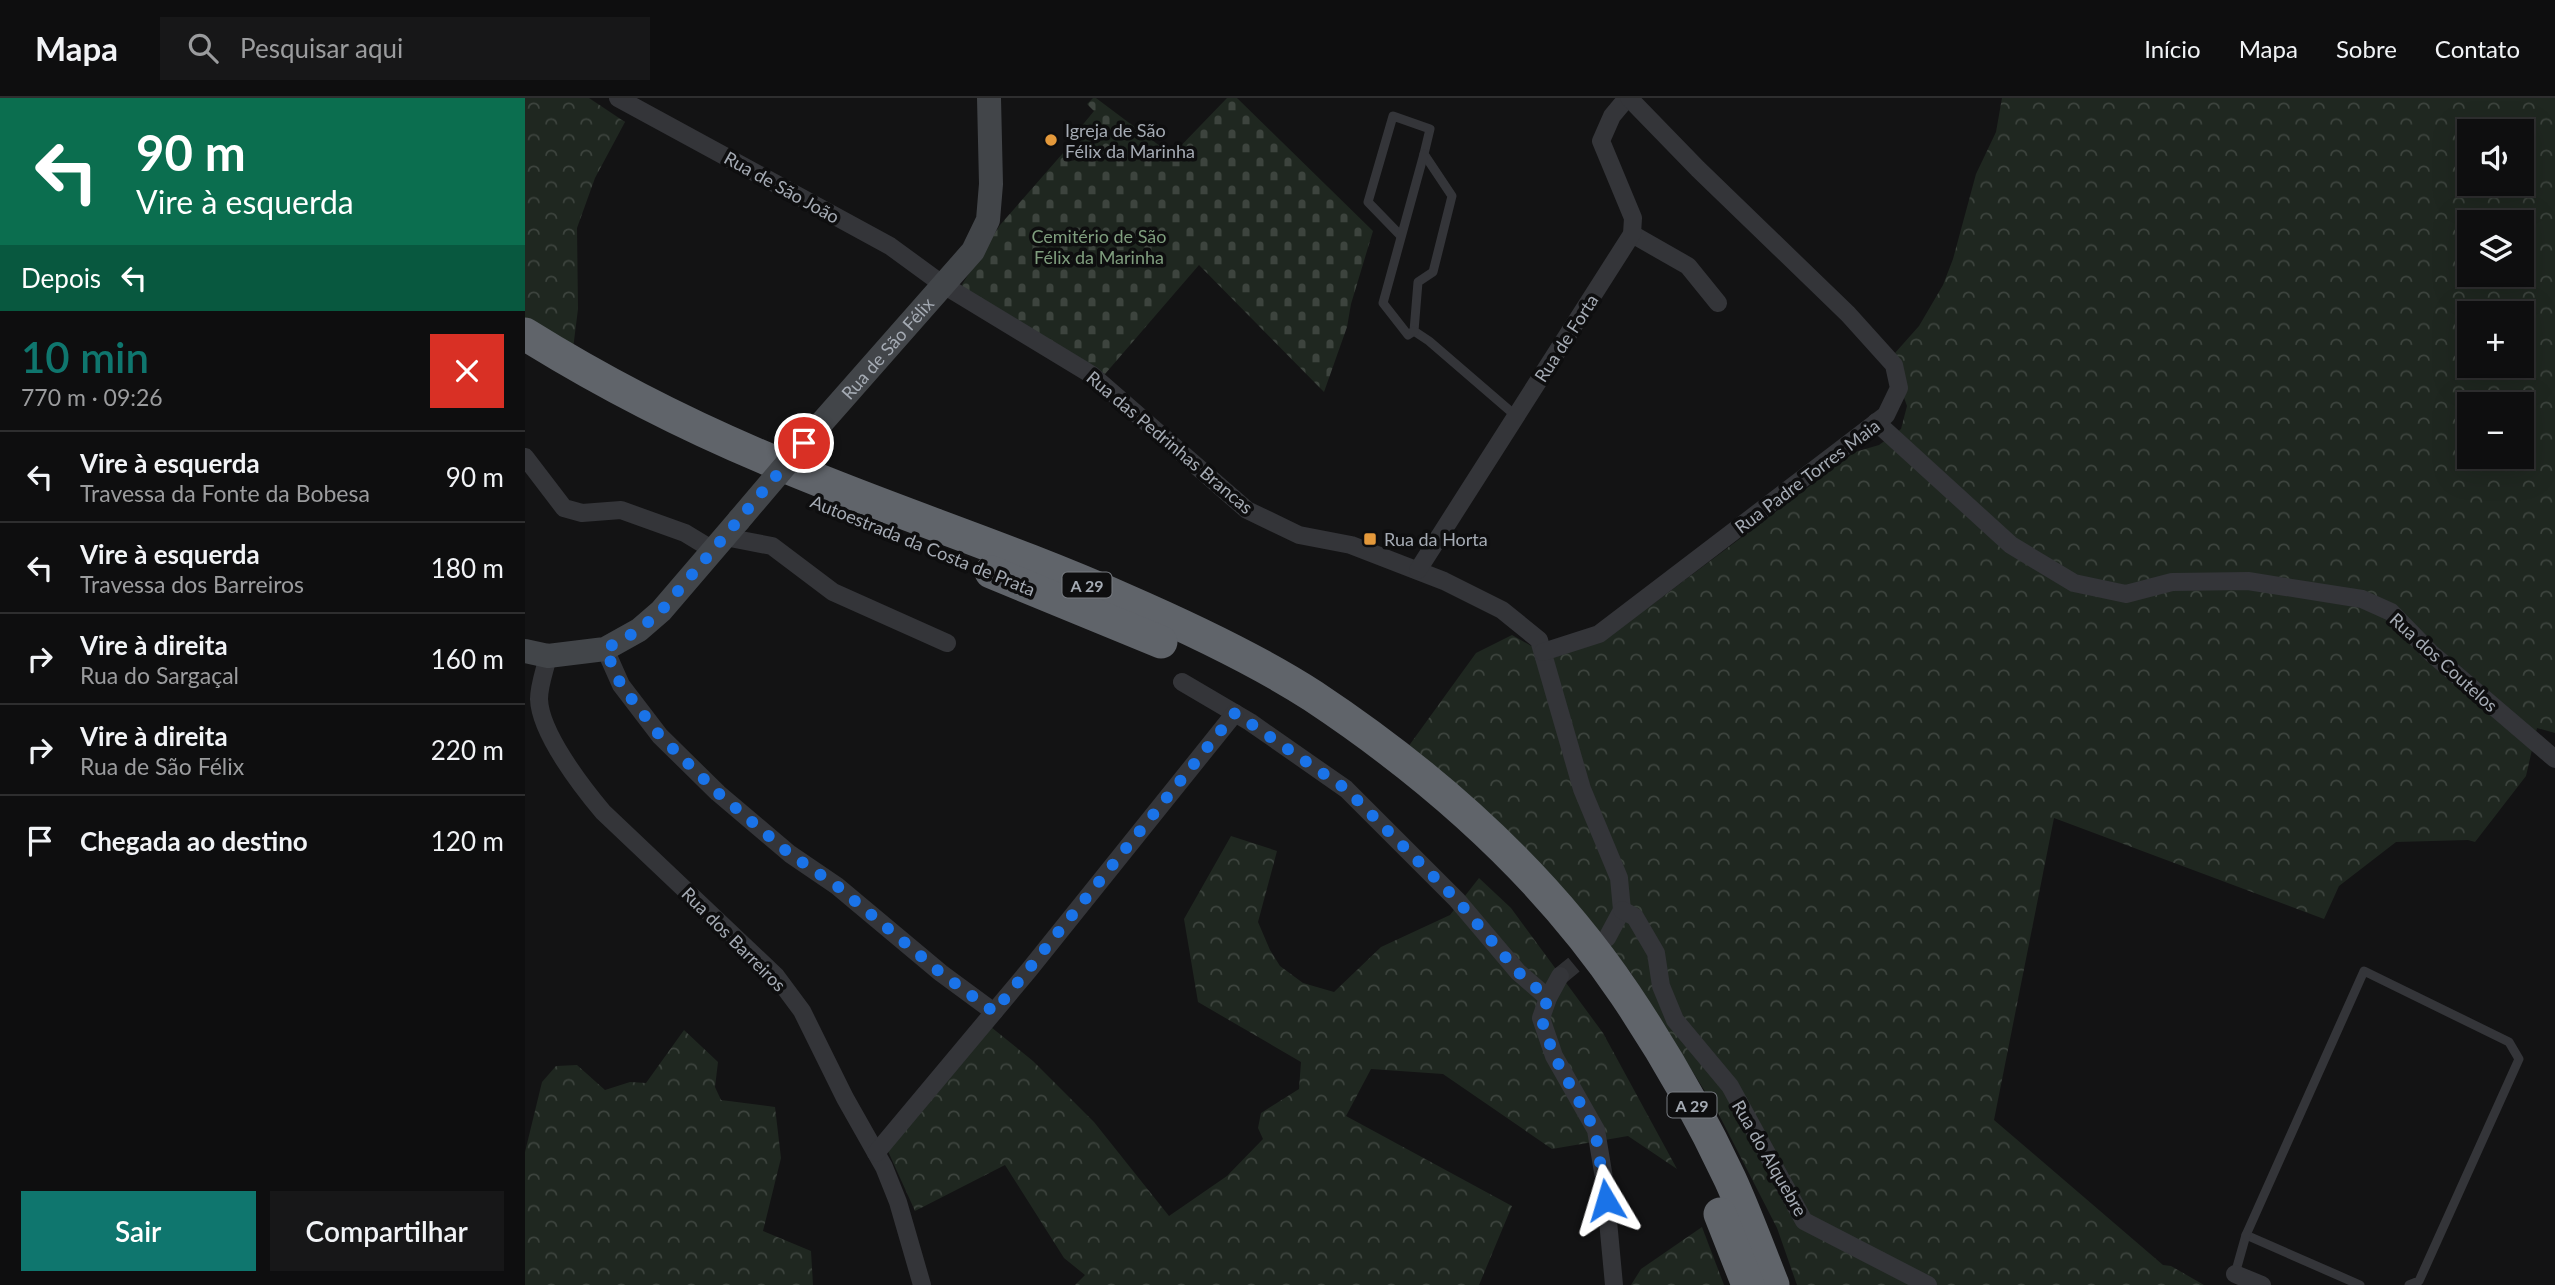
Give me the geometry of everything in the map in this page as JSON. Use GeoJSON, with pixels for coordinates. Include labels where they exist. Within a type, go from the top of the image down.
{"type":"FeatureCollection","features":[{"type":"Feature","properties":{"kind":"highway","name":"Autoestrada da Costa de Prata"},"geometry":{"type":"LineString","coordinates":[[525,334],[670,416],[743,449],[1122,598],[1228,649],[1309,694],[1392,752],[1463,810],[1549,896],[1624,993],[1685,1092],[1730,1178],[1773,1285]]}},
{"type":"Feature","properties":{"kind":"highway","name":"Autoestrada da Costa de Prata"},"geometry":{"type":"LineString","coordinates":[[525,359],[657,433],[753,478],[1114,620],[1213,665],[1296,709],[1379,768],[1446,824],[1493,869],[1541,921],[1606,1004],[1681,1129],[1711,1190],[1748,1285]]}},
{"type":"Feature","properties":{"kind":"main road","name":"Rua de São Félix"},"geometry":{"type":"LineString","coordinates":[[536,654],[605,649],[639,630],[661,611],[973,251],[988,220],[991,184],[989,98]]}},
{"type":"Feature","properties":{"kind":"street","name":"Rua de São João"},"geometry":{"type":"LineString","coordinates":[[618,98],[890,246],[942,284]]}},
{"type":"Feature","properties":{"kind":"street"},"geometry":{"type":"LineString","coordinates":[[1628,98],[1612,116],[1601,141],[1633,218],[1632,234],[1688,266],[1718,303]]}},
{"type":"Feature","properties":{"kind":"street","name":"Rua Padre Torres Maia"},"geometry":{"type":"LineString","coordinates":[[1543,652],[1599,634],[1886,415],[1899,388],[1894,365],[1848,314],[1628,98]]}},
{"type":"Feature","properties":{"kind":"street","name":"Rua de Forta"},"geometry":{"type":"LineString","coordinates":[[1418,570],[1632,234]]}},
{"type":"Feature","properties":{"kind":"street","name":"Rua das Pedrinhas Brancas"},"geometry":{"type":"LineString","coordinates":[[942,284],[1091,375],[1247,510],[1299,535],[1351,545],[1418,570],[1502,610],[1539,640],[1582,789],[1619,878],[1622,911]]}},
{"type":"Feature","properties":{"kind":"street","name":"Rua dos Coutelos"},"geometry":{"type":"LineString","coordinates":[[1877,422],[2011,545],[2074,583],[2126,594],[2172,582],[2248,581],[2362,599],[2391,612],[2431,653],[2555,759]]}},
{"type":"Feature","properties":{"kind":"street"},"geometry":{"type":"LineString","coordinates":[[525,457],[564,508],[582,513],[621,510],[685,533],[725,536],[772,546],[833,592],[947,643]]}},
{"type":"Feature","properties":{"kind":"street"},"geometry":{"type":"LineString","coordinates":[[605,649],[621,685],[660,736],[718,793],[790,854],[837,886],[941,973],[994,1012]]}},
{"type":"Feature","properties":{"kind":"street","name":"Rua dos Barreiros"},"geometry":{"type":"LineString","coordinates":[[536,654],[539,700],[557,748],[578,782],[603,812],[776,976],[802,1011],[876,1153],[898,1202],[922,1285]]}},
{"type":"Feature","properties":{"kind":"street"},"geometry":{"type":"LineString","coordinates":[[1182,681],[1235,713],[1346,789],[1457,900],[1518,972],[1548,998]]}},
{"type":"Feature","properties":{"kind":"street"},"geometry":{"type":"LineString","coordinates":[[876,1153],[994,1012],[1235,713]]}},
{"type":"Feature","properties":{"kind":"street"},"geometry":{"type":"LineString","coordinates":[[1607,938],[1622,911]]}},
{"type":"Feature","properties":{"kind":"street","name":"Rua do Alquebre"},"geometry":{"type":"LineString","coordinates":[[1622,911],[1635,917],[1656,953],[1661,986],[1675,1020],[1730,1086],[1804,1221],[1928,1285]]}},
{"type":"Feature","properties":{"kind":"street"},"geometry":{"type":"LineString","coordinates":[[1560,976],[1541,1018],[1554,1056],[1595,1130],[1604,1178],[1614,1285]]}},
{"type":"Feature","properties":{"kind":"street"},"geometry":{"type":"LineString","coordinates":[[2235,1274],[2262,1285]]}},
{"type":"Feature","properties":{"kind":"lane"},"geometry":{"type":"LineString","coordinates":[[1400,235],[1368,202],[1393,116],[1430,129],[1383,303],[1408,335],[1414,331]]}},
{"type":"Feature","properties":{"kind":"lane"},"geometry":{"type":"LineString","coordinates":[[1414,331],[1418,282],[1433,272],[1452,196],[1424,154]]}},
{"type":"Feature","properties":{"kind":"lane"},"geometry":{"type":"LineString","coordinates":[[1414,331],[1516,416]]}},
{"type":"Feature","properties":{"kind":"lane"},"geometry":{"type":"LineString","coordinates":[[2235,1274],[2246,1235],[2364,971],[2509,1042],[2519,1059],[2419,1281],[2409,1285]]}},
{"type":"Feature","properties":{"kind":"lane"},"geometry":{"type":"LineString","coordinates":[[2246,1235],[2360,1285]]}},
{"type":"Feature","properties":{"kind":"green space"},"geometry":{"type":"Polygon","coordinates":[[[525,98],[589,98],[625,122],[595,178],[577,228],[578,309],[573,349],[525,318],[525,98]]]}},
{"type":"Feature","properties":{"kind":"green space","name":"Cemitério de São Félix da Marinha"},"geometry":{"type":"Polygon","coordinates":[[[1093,98],[1172,155],[1227,98],[1237,98],[1373,231],[1351,304],[1347,327],[1324,392],[1199,265],[1105,374],[980,302],[961,286],[1000,225],[1063,153],[1071,161],[1079,159],[1078,153],[1070,146],[1074,142],[1071,139],[1094,111],[1087,104],[1093,98]]]}},
{"type":"Feature","properties":{"kind":"green space"},"geometry":{"type":"Polygon","coordinates":[[[2002,98],[2555,98],[2555,733],[2537,728],[2526,776],[2475,842],[2396,842],[2339,886],[2324,919],[2054,818],[1994,1120],[2163,1265],[2171,1266],[2204,1285],[1797,1285],[1777,1228],[1716,1109],[1631,973],[1595,927],[1408,747],[1476,653],[1512,635],[1535,648],[1583,648],[1653,604],[1855,452],[1879,445],[1901,429],[1907,406],[1898,381],[1895,353],[1919,326],[1943,285],[1953,259],[1976,174],[1996,132],[2002,98]]]}},
{"type":"Feature","properties":{"kind":"green space"},"geometry":{"type":"Polygon","coordinates":[[[1231,836],[1277,851],[1258,922],[1280,966],[1303,983],[1334,992],[1381,947],[1450,915],[1479,878],[1511,908],[1603,1033],[1677,1169],[1628,1136],[1552,1149],[1443,1074],[1371,1069],[1346,1116],[1512,1206],[1479,1285],[1075,1285],[1085,1275],[1064,1258],[1005,1165],[915,1211],[887,1149],[991,1027],[1033,1061],[1094,1122],[1169,1216],[1227,1176],[1263,1139],[1258,1128],[1261,1113],[1299,1089],[1301,1062],[1198,1002],[1184,919],[1231,836]]]}},
{"type":"Feature","properties":{"kind":"green space"},"geometry":{"type":"Polygon","coordinates":[[[684,1030],[718,1062],[715,1087],[721,1100],[775,1107],[781,1158],[763,1231],[811,1251],[813,1285],[525,1285],[525,1152],[542,1082],[556,1066],[577,1065],[605,1090],[630,1082],[646,1083],[684,1030]]]}},
{"type":"Feature","properties":{"kind":"green space"},"geometry":{"type":"Polygon","coordinates":[[[1702,1227],[1724,1285],[1631,1285],[1641,1269],[1702,1227]]]}},
{"type":"Feature","properties":{"kind":"tunnel"},"geometry":{"type":"LineString","coordinates":[[1560,976],[1598,945]]}},
{"type":"Feature","properties":{"kind":"place","name":"Igreja de São Félix da Marinha"},"geometry":{"type":"Point","coordinates":[1051,140]}},
{"type":"Feature","properties":{"kind":"place","name":"Rua da Horta"},"geometry":{"type":"Point","coordinates":[1370,539]}},
{"type":"Feature","properties":{"kind":"route"},"geometry":{"type":"LineString","coordinates":[[804,443],[661,611],[639,630],[605,649],[621,685],[660,736],[718,793],[790,854],[837,886],[941,973],[994,1012],[1235,713],[1346,789],[1457,900],[1518,972],[1548,998],[1541,1018],[1554,1056],[1595,1130],[1606,1200]]}}]}
